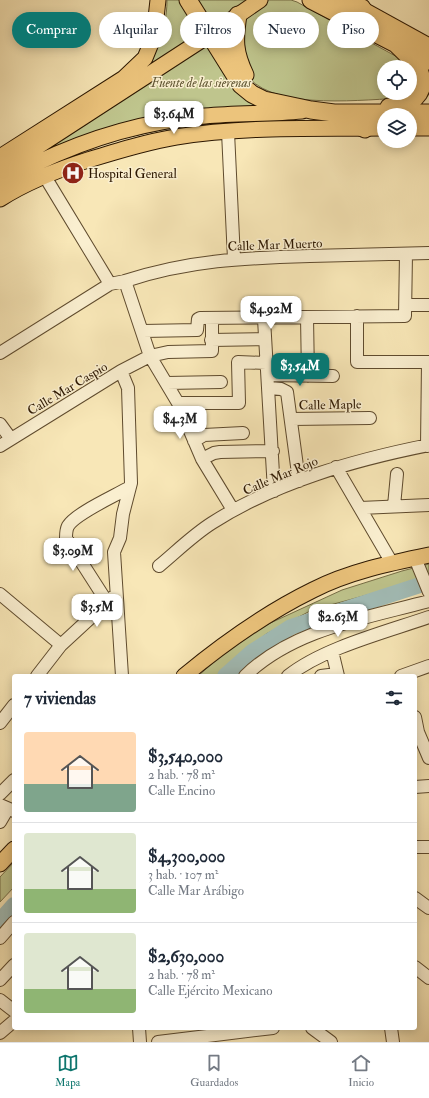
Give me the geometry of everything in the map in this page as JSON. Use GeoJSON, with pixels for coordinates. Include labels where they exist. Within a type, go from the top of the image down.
{"type":"FeatureCollection","features":[{"type":"Feature","properties":{"kind":"highway"},"geometry":{"type":"LineString","coordinates":[[188,0],[196,12]]}},
{"type":"Feature","properties":{"kind":"highway"},"geometry":{"type":"LineString","coordinates":[[318,4],[362,8]]}},
{"type":"Feature","properties":{"kind":"highway"},"geometry":{"type":"LineString","coordinates":[[318,4],[429,61]]}},
{"type":"Feature","properties":{"kind":"highway"},"geometry":{"type":"LineString","coordinates":[[311,110],[396,107],[415,100],[419,96],[423,85],[419,71],[396,44]]}},
{"type":"Feature","properties":{"kind":"highway"},"geometry":{"type":"LineString","coordinates":[[219,48],[241,84],[252,94],[264,100],[311,110],[334,113],[429,113]]}},
{"type":"Feature","properties":{"kind":"highway"},"geometry":{"type":"LineString","coordinates":[[236,48],[237,58],[247,78],[264,100]]}},
{"type":"Feature","properties":{"kind":"highway"},"geometry":{"type":"LineString","coordinates":[[334,113],[364,129]]}},
{"type":"Feature","properties":{"kind":"main road"},"geometry":{"type":"LineString","coordinates":[[0,199],[15,189],[31,160],[145,58],[154,36],[158,0]]}},
{"type":"Feature","properties":{"kind":"main road"},"geometry":{"type":"LineString","coordinates":[[242,12],[260,0]]}},
{"type":"Feature","properties":{"kind":"main road"},"geometry":{"type":"LineString","coordinates":[[343,0],[362,8],[429,46]]}},
{"type":"Feature","properties":{"kind":"main road"},"geometry":{"type":"LineString","coordinates":[[0,184],[116,95],[189,48]]}},
{"type":"Feature","properties":{"kind":"main road"},"geometry":{"type":"LineString","coordinates":[[0,171],[92,140],[142,126],[205,116],[268,114],[311,110]]}},
{"type":"Feature","properties":{"kind":"main road"},"geometry":{"type":"LineString","coordinates":[[0,157],[31,160],[176,137],[228,132],[377,128]]}},
{"type":"Feature","properties":{"kind":"main road"},"geometry":{"type":"LineString","coordinates":[[417,128],[429,128]]}},
{"type":"Feature","properties":{"kind":"main road"},"geometry":{"type":"LineString","coordinates":[[186,674],[239,632],[313,589],[349,576],[422,556]]}},
{"type":"Feature","properties":{"kind":"main road"},"geometry":{"type":"LineString","coordinates":[[0,864],[12,851]]}},
{"type":"Feature","properties":{"kind":"street"},"geometry":{"type":"LineString","coordinates":[[228,132],[234,259]]}},
{"type":"Feature","properties":{"kind":"street"},"geometry":{"type":"LineString","coordinates":[[0,353],[110,284],[31,160]]}},
{"type":"Feature","properties":{"kind":"street","name":"Calle Mar Muerto"},"geometry":{"type":"LineString","coordinates":[[110,284],[179,266],[234,259],[429,253]]}},
{"type":"Feature","properties":{"kind":"street"},"geometry":{"type":"LineString","coordinates":[[406,254],[406,311]]}},
{"type":"Feature","properties":{"kind":"street"},"geometry":{"type":"LineString","coordinates":[[125,281],[143,331],[145,359],[167,383],[178,403],[202,459],[233,510]]}},
{"type":"Feature","properties":{"kind":"street"},"geometry":{"type":"LineString","coordinates":[[143,331],[194,330],[198,328],[198,319],[264,319],[357,316],[406,311],[429,305]]}},
{"type":"Feature","properties":{"kind":"street"},"geometry":{"type":"LineString","coordinates":[[357,316],[357,362],[428,362],[428,446]]}},
{"type":"Feature","properties":{"kind":"street"},"geometry":{"type":"LineString","coordinates":[[307,317],[308,376]]}},
{"type":"Feature","properties":{"kind":"street"},"geometry":{"type":"LineString","coordinates":[[212,318],[212,345]]}},
{"type":"Feature","properties":{"kind":"street"},"geometry":{"type":"LineString","coordinates":[[264,319],[274,491]]}},
{"type":"Feature","properties":{"kind":"street","name":"Calle Mar Caspio"},"geometry":{"type":"LineString","coordinates":[[0,446],[124,370],[145,359],[168,352],[265,339]]}},
{"type":"Feature","properties":{"kind":"street"},"geometry":{"type":"LineString","coordinates":[[178,403],[239,403],[238,362],[266,363]]}},
{"type":"Feature","properties":{"kind":"street"},"geometry":{"type":"LineString","coordinates":[[122,674],[114,552],[120,538],[123,514],[130,487],[132,456],[128,388],[124,370]]}},
{"type":"Feature","properties":{"kind":"street"},"geometry":{"type":"LineString","coordinates":[[268,375],[333,376]]}},
{"type":"Feature","properties":{"kind":"street"},"geometry":{"type":"LineString","coordinates":[[167,383],[221,382]]}},
{"type":"Feature","properties":{"kind":"street"},"geometry":{"type":"LineString","coordinates":[[269,388],[281,389],[287,392],[292,418],[299,481]]}},
{"type":"Feature","properties":{"kind":"street","name":"Calle Maple"},"geometry":{"type":"LineString","coordinates":[[292,418],[370,418]]}},
{"type":"Feature","properties":{"kind":"street"},"geometry":{"type":"LineString","coordinates":[[0,424],[11,439]]}},
{"type":"Feature","properties":{"kind":"street"},"geometry":{"type":"LineString","coordinates":[[194,441],[204,435],[243,432]]}},
{"type":"Feature","properties":{"kind":"street","name":"Calle Mar Rojo"},"geometry":{"type":"LineString","coordinates":[[159,566],[210,525],[233,510],[274,491],[336,467],[428,446]]}},
{"type":"Feature","properties":{"kind":"street"},"geometry":{"type":"LineString","coordinates":[[202,459],[214,453],[220,452],[272,451]]}},
{"type":"Feature","properties":{"kind":"street"},"geometry":{"type":"LineString","coordinates":[[336,467],[392,563]]}},
{"type":"Feature","properties":{"kind":"street"},"geometry":{"type":"LineString","coordinates":[[394,506],[397,474]]}},
{"type":"Feature","properties":{"kind":"street"},"geometry":{"type":"LineString","coordinates":[[108,602],[66,538],[66,532],[68,526],[77,516],[130,487]]}},
{"type":"Feature","properties":{"kind":"street"},"geometry":{"type":"LineString","coordinates":[[360,508],[429,505]]}},
{"type":"Feature","properties":{"kind":"street"},"geometry":{"type":"LineString","coordinates":[[422,556],[422,572],[428,590]]}},
{"type":"Feature","properties":{"kind":"street"},"geometry":{"type":"LineString","coordinates":[[38,674],[61,645],[117,593]]}},
{"type":"Feature","properties":{"kind":"street"},"geometry":{"type":"LineString","coordinates":[[0,594],[61,645]]}},
{"type":"Feature","properties":{"kind":"street"},"geometry":{"type":"LineString","coordinates":[[248,674],[285,648],[326,629],[429,601]]}},
{"type":"Feature","properties":{"kind":"street"},"geometry":{"type":"LineString","coordinates":[[294,674],[312,660],[332,651],[429,617]]}},
{"type":"Feature","properties":{"kind":"street"},"geometry":{"type":"LineString","coordinates":[[332,651],[338,674]]}},
{"type":"Feature","properties":{"kind":"street"},"geometry":{"type":"LineString","coordinates":[[407,674],[429,666]]}},
{"type":"Feature","properties":{"kind":"street"},"geometry":{"type":"LineString","coordinates":[[0,723],[12,708]]}},
{"type":"Feature","properties":{"kind":"street"},"geometry":{"type":"LineString","coordinates":[[417,732],[429,758]]}},
{"type":"Feature","properties":{"kind":"street"},"geometry":{"type":"LineString","coordinates":[[0,794],[12,782]]}},
{"type":"Feature","properties":{"kind":"street"},"geometry":{"type":"LineString","coordinates":[[417,787],[429,786]]}},
{"type":"Feature","properties":{"kind":"street"},"geometry":{"type":"LineString","coordinates":[[0,822],[7,809]]}},
{"type":"Feature","properties":{"kind":"street"},"geometry":{"type":"LineString","coordinates":[[417,847],[429,846]]}},
{"type":"Feature","properties":{"kind":"street"},"geometry":{"type":"LineString","coordinates":[[0,938],[12,924]]}},
{"type":"Feature","properties":{"kind":"street"},"geometry":{"type":"LineString","coordinates":[[0,980],[12,967]]}},
{"type":"Feature","properties":{"kind":"street"},"geometry":{"type":"LineString","coordinates":[[417,969],[429,978]]}},
{"type":"Feature","properties":{"kind":"street"},"geometry":{"type":"LineString","coordinates":[[0,1000],[12,1009]]}},
{"type":"Feature","properties":{"kind":"street"},"geometry":{"type":"LineString","coordinates":[[0,1033],[12,1023]]}},
{"type":"Feature","properties":{"kind":"street"},"geometry":{"type":"LineString","coordinates":[[139,1030],[140,1042]]}},
{"type":"Feature","properties":{"kind":"street"},"geometry":{"type":"LineString","coordinates":[[158,1042],[246,1030]]}},
{"type":"Feature","properties":{"kind":"street"},"geometry":{"type":"LineString","coordinates":[[315,1030],[331,1042]]}},
{"type":"Feature","properties":{"kind":"street"},"geometry":{"type":"LineString","coordinates":[[391,1030],[394,1042]]}},
{"type":"Feature","properties":{"kind":"green space"},"geometry":{"type":"Polygon","coordinates":[[[167,0],[185,0],[192,12],[180,12],[181,48],[133,80],[155,48],[172,48],[172,12],[166,12],[167,0]]]}},
{"type":"Feature","properties":{"kind":"green space"},"geometry":{"type":"Polygon","coordinates":[[[194,0],[254,0],[238,12],[203,12],[194,0]]]}},
{"type":"Feature","properties":{"kind":"green space"},"geometry":{"type":"Polygon","coordinates":[[[266,0],[291,0],[315,12],[253,12],[253,48],[319,48],[319,14],[327,18],[327,48],[379,47],[403,60],[377,60],[377,99],[324,101],[301,99],[280,95],[263,88],[249,78],[243,48],[245,48],[245,19],[266,0]]]}},
{"type":"Feature","properties":{"kind":"green space","name":"Fuente de las sierenas"},"geometry":{"type":"Polygon","coordinates":[[[199,48],[216,48],[266,107],[28,159],[199,48]]]}},
{"type":"Feature","properties":{"kind":"green space"},"geometry":{"type":"Polygon","coordinates":[[[417,75],[420,80],[417,84],[417,75]]]}},
{"type":"Feature","properties":{"kind":"green space"},"geometry":{"type":"Polygon","coordinates":[[[429,564],[429,578],[312,610],[266,634],[220,674],[200,674],[239,640],[266,625],[342,590],[429,564]]]}},
{"type":"Feature","properties":{"kind":"green space"},"geometry":{"type":"Polygon","coordinates":[[[12,864],[12,889],[0,902],[0,877],[12,864]]]}},
{"type":"Feature","properties":{"kind":"waterway"},"geometry":{"type":"LineString","coordinates":[[227,674],[252,652],[291,627],[429,582]]}},
{"type":"Feature","properties":{"kind":"waterway"},"geometry":{"type":"LineString","coordinates":[[0,921],[12,907]]}},
{"type":"Feature","properties":{"kind":"place","name":"Hospital General"},"geometry":{"type":"Point","coordinates":[73,173]}}]}
